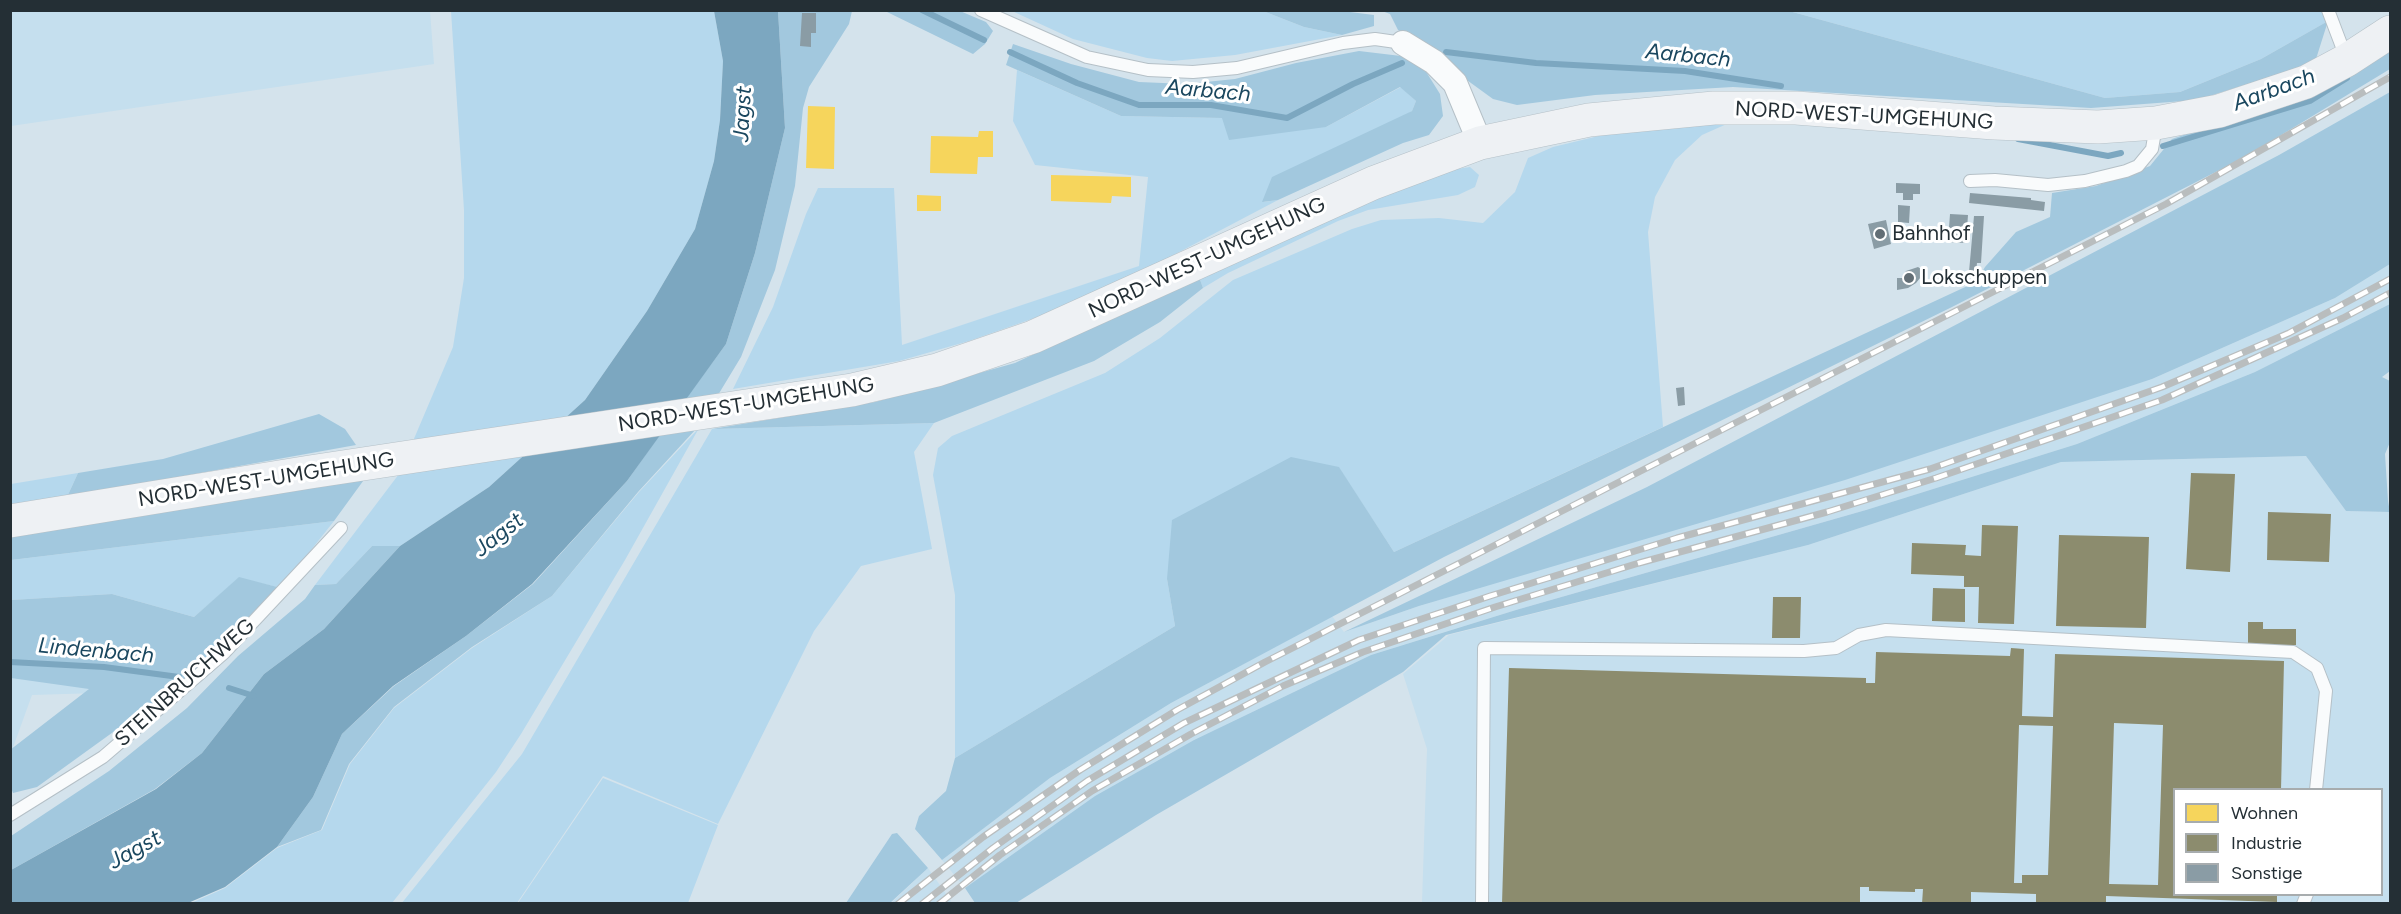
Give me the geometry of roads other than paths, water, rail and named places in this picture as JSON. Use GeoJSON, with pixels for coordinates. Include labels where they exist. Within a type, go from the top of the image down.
{"type":"FeatureCollection","features":[{"type":"Feature","properties":{"kind":"main road","name":"NORD-WEST-UMGEHUNG"},"geometry":{"type":"LineString","coordinates":[[10,521],[310,472],[852,390],[937,370],[1033,337],[1373,183],[1480,143],[1589,120],[1713,108],[1796,108],[1994,123],[2098,127],[2156,123],[2219,111],[2306,82],[2347,60],[2391,32]]}},
{"type":"Feature","properties":{"kind":"street"},"geometry":{"type":"LineString","coordinates":[[1403,43],[1434,62],[1455,83],[1480,143]]}},
{"type":"Feature","properties":{"kind":"lane"},"geometry":{"type":"LineString","coordinates":[[981,10],[1087,57],[1148,70],[1192,72],[1237,68],[1343,43],[1375,39],[1403,43]]}},
{"type":"Feature","properties":{"kind":"lane"},"geometry":{"type":"LineString","coordinates":[[2328,10],[2347,60]]}},
{"type":"Feature","properties":{"kind":"lane"},"geometry":{"type":"LineString","coordinates":[[1970,181],[1995,180],[2048,185],[2085,181],[2126,171],[2138,166],[2152,149],[2156,123]]}},
{"type":"Feature","properties":{"kind":"lane","name":"STEINBRUCHWEG"},"geometry":{"type":"LineString","coordinates":[[10,815],[103,757],[224,653],[341,528]]}},
{"type":"Feature","properties":{"kind":"lane"},"geometry":{"type":"LineString","coordinates":[[1482,903],[1484,648],[1804,651],[1836,648],[1859,635],[1886,630],[2293,652],[2317,668],[2326,691],[2316,788]]}},
{"type":"Feature","properties":{"kind":"water","name":"Jagst"},"geometry":{"type":"Polygon","coordinates":[[[714,11],[778,11],[785,128],[755,253],[726,344],[627,481],[532,584],[466,636],[393,686],[342,734],[313,797],[277,847],[225,887],[188,903],[11,904],[11,870],[156,789],[202,753],[264,674],[324,629],[400,546],[489,487],[585,400],[647,311],[695,229],[714,161],[720,120],[723,61],[714,11]]]}},
{"type":"Feature","properties":{"kind":"waterway","name":"Aarbach"},"geometry":{"type":"LineString","coordinates":[[922,10],[984,40]]}},
{"type":"Feature","properties":{"kind":"waterway","name":"Aarbach"},"geometry":{"type":"LineString","coordinates":[[1010,52],[1077,83],[1139,105],[1211,105],[1287,118],[1353,84],[1402,63]]}},
{"type":"Feature","properties":{"kind":"waterway","name":"Aarbach"},"geometry":{"type":"LineString","coordinates":[[1446,52],[1536,63],[1685,71],[1781,86]]}},
{"type":"Feature","properties":{"kind":"waterway","name":"Aarbach"},"geometry":{"type":"LineString","coordinates":[[2163,146],[2310,101],[2347,78]]}},
{"type":"Feature","properties":{"kind":"waterway","name":"Aarbach"},"geometry":{"type":"LineString","coordinates":[[2018,139],[2108,156],[2121,153]]}},
{"type":"Feature","properties":{"kind":"waterway","name":"Lindenbach"},"geometry":{"type":"LineString","coordinates":[[10,662],[104,667],[179,677]]}},
{"type":"Feature","properties":{"kind":"waterway","name":"Lindenbach"},"geometry":{"type":"LineString","coordinates":[[229,688],[254,696]]}},
{"type":"Feature","properties":{"kind":"railway"},"geometry":{"type":"LineString","coordinates":[[898,904],[983,837],[1080,770],[1177,710],[1265,662],[2166,204],[2390,77]]}},
{"type":"Feature","properties":{"kind":"railway"},"geometry":{"type":"LineString","coordinates":[[922,904],[993,848],[1087,781],[1184,723],[1359,640],[1490,596],[1677,538],[1930,469],[2162,387],[2289,333],[2390,279]]}},
{"type":"Feature","properties":{"kind":"railway"},"geometry":{"type":"LineString","coordinates":[[939,904],[1000,855],[1092,791],[1191,734],[1283,686],[1363,652],[1495,607],[1639,563],[1827,512],[1936,478],[2162,400],[2343,318],[2390,293]]}},
{"type":"Feature","properties":{"kind":"place","name":"Bahnhof"},"geometry":{"type":"Point","coordinates":[1880,234]}},
{"type":"Feature","properties":{"kind":"place","name":"Lokschuppen"},"geometry":{"type":"Point","coordinates":[1909,278]}}]}
